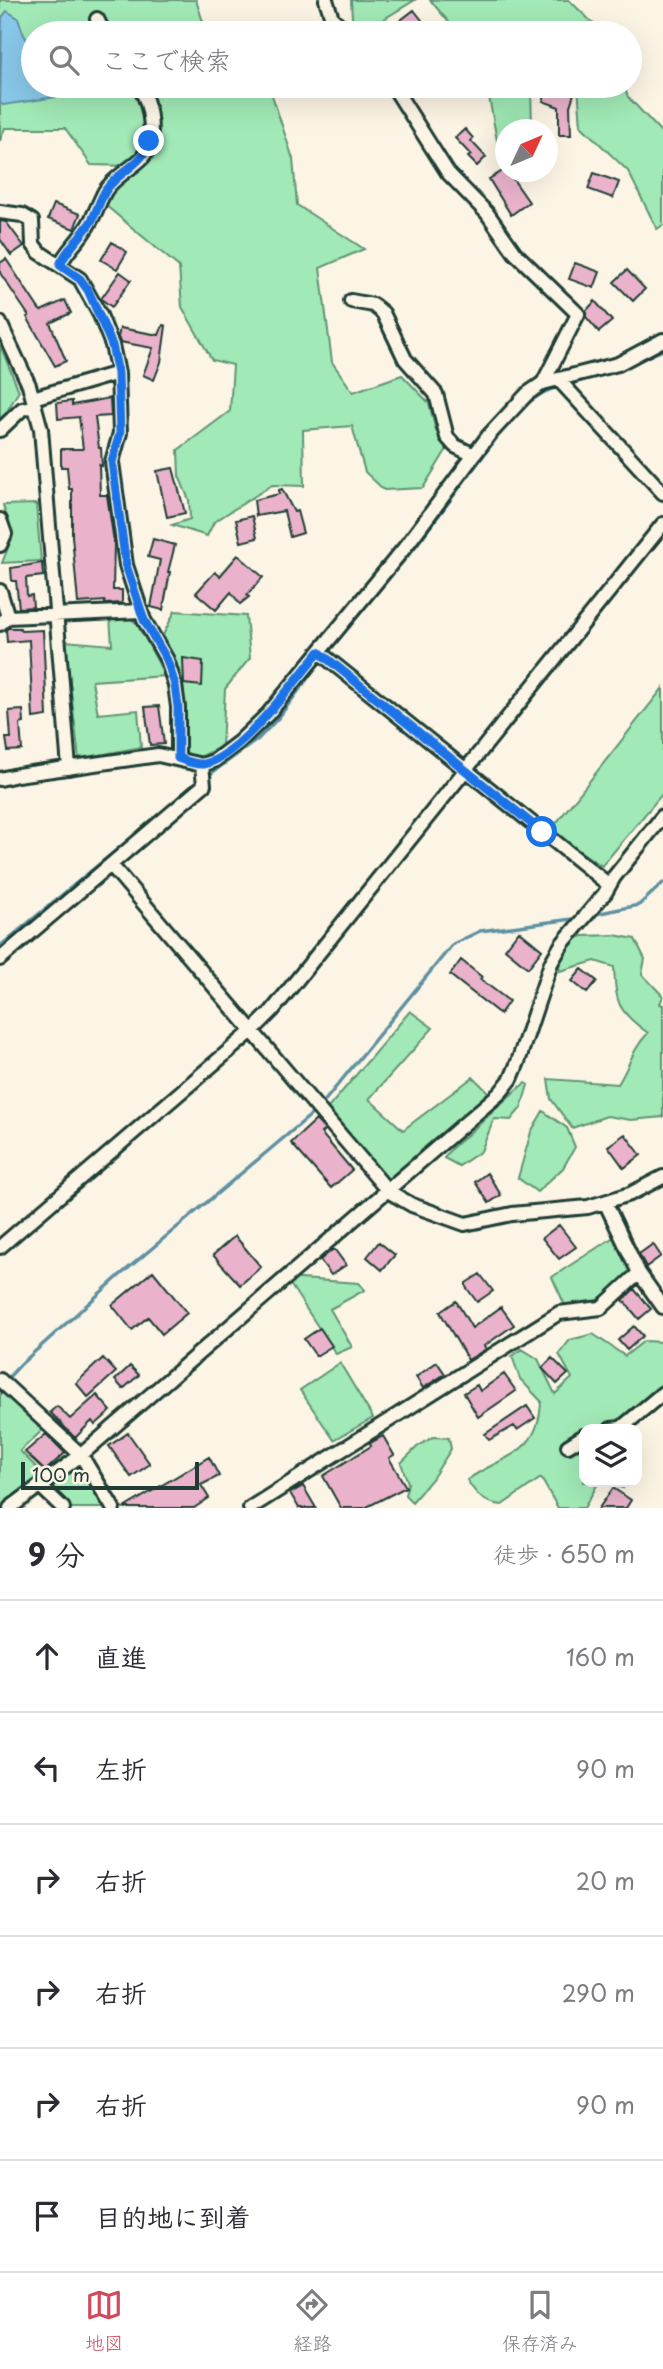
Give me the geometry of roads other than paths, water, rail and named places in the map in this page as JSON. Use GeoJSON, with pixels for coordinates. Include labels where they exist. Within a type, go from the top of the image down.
{"type":"FeatureCollection","features":[{"type":"Feature","properties":{"kind":"street"},"geometry":{"type":"LineString","coordinates":[[326,0],[335,21]]}},
{"type":"Feature","properties":{"kind":"street"},"geometry":{"type":"LineString","coordinates":[[60,265],[66,251],[83,234],[106,189],[144,156],[149,144],[150,118],[146,98]]}},
{"type":"Feature","properties":{"kind":"street"},"geometry":{"type":"LineString","coordinates":[[0,779],[158,755],[202,765],[215,761],[268,714],[406,546],[509,411],[542,383],[578,314],[515,253],[487,214],[448,173],[401,98]]}},
{"type":"Feature","properties":{"kind":"street"},"geometry":{"type":"LineString","coordinates":[[0,212],[22,215],[32,221],[33,244],[38,252],[80,279],[88,290],[112,345],[118,373],[120,433],[112,462],[126,565],[141,611],[167,660],[175,685],[178,758]]}},
{"type":"Feature","properties":{"kind":"street"},"geometry":{"type":"LineString","coordinates":[[351,300],[373,305],[383,313],[405,359],[436,394],[446,437],[455,446],[474,455]]}},
{"type":"Feature","properties":{"kind":"street"},"geometry":{"type":"LineString","coordinates":[[0,323],[16,353],[41,429],[69,768]]}},
{"type":"Feature","properties":{"kind":"street"},"geometry":{"type":"LineString","coordinates":[[542,383],[618,364],[663,340]]}},
{"type":"Feature","properties":{"kind":"street"},"geometry":{"type":"LineString","coordinates":[[0,430],[22,409],[34,402],[118,373]]}},
{"type":"Feature","properties":{"kind":"street"},"geometry":{"type":"LineString","coordinates":[[558,379],[663,493]]}},
{"type":"Feature","properties":{"kind":"street"},"geometry":{"type":"LineString","coordinates":[[0,520],[5,534],[0,545]]}},
{"type":"Feature","properties":{"kind":"street"},"geometry":{"type":"LineString","coordinates":[[0,1247],[272,1011],[663,524]]}},
{"type":"Feature","properties":{"kind":"street"},"geometry":{"type":"LineString","coordinates":[[0,591],[4,621],[55,615],[141,611]]}},
{"type":"Feature","properties":{"kind":"street"},"geometry":{"type":"LineString","coordinates":[[319,652],[609,885]]}},
{"type":"Feature","properties":{"kind":"street"},"geometry":{"type":"LineString","coordinates":[[0,959],[204,785],[202,765]]}},
{"type":"Feature","properties":{"kind":"street"},"geometry":{"type":"LineString","coordinates":[[10,1508],[81,1455],[500,1093],[511,1079],[551,962],[562,944],[605,893],[663,816]]}},
{"type":"Feature","properties":{"kind":"street"},"geometry":{"type":"LineString","coordinates":[[111,864],[388,1191],[412,1205],[465,1224],[512,1214],[588,1207],[630,1194],[663,1177]]}},
{"type":"Feature","properties":{"kind":"street"},"geometry":{"type":"LineString","coordinates":[[605,1202],[639,1273],[663,1307]]}},
{"type":"Feature","properties":{"kind":"street"},"geometry":{"type":"LineString","coordinates":[[250,1508],[559,1313],[601,1308],[639,1273]]}},
{"type":"Feature","properties":{"kind":"street"},"geometry":{"type":"LineString","coordinates":[[0,1380],[81,1455],[113,1508]]}},
{"type":"Feature","properties":{"kind":"street"},"geometry":{"type":"LineString","coordinates":[[626,1424],[663,1393]]}},
{"type":"Feature","properties":{"kind":"street"},"geometry":{"type":"LineString","coordinates":[[568,1446],[579,1439]]}},
{"type":"Feature","properties":{"kind":"street"},"geometry":{"type":"LineString","coordinates":[[40,1486],[63,1508]]}},
{"type":"Feature","properties":{"kind":"water"},"geometry":{"type":"Polygon","coordinates":[[[7,11],[18,18],[21,26],[21,98],[49,98],[3,105],[0,103],[2,17],[7,11]]]}},
{"type":"Feature","properties":{"kind":"waterway"},"geometry":{"type":"LineString","coordinates":[[633,363],[663,350]]}},
{"type":"Feature","properties":{"kind":"waterway"},"geometry":{"type":"LineString","coordinates":[[567,385],[609,372]]}},
{"type":"Feature","properties":{"kind":"waterway"},"geometry":{"type":"LineString","coordinates":[[509,422],[537,396],[559,387]]}},
{"type":"Feature","properties":{"kind":"waterway"},"geometry":{"type":"LineString","coordinates":[[327,653],[415,547],[504,428]]}},
{"type":"Feature","properties":{"kind":"waterway"},"geometry":{"type":"LineString","coordinates":[[206,777],[258,739],[279,717],[322,659]]}},
{"type":"Feature","properties":{"kind":"waterway"},"geometry":{"type":"LineString","coordinates":[[0,946],[200,781]]}},
{"type":"Feature","properties":{"kind":"waterway"},"geometry":{"type":"LineString","coordinates":[[591,915],[639,905],[663,883]]}},
{"type":"Feature","properties":{"kind":"waterway"},"geometry":{"type":"LineString","coordinates":[[5,1381],[119,1276],[318,1109],[453,944],[480,931],[580,918]]}}]}
